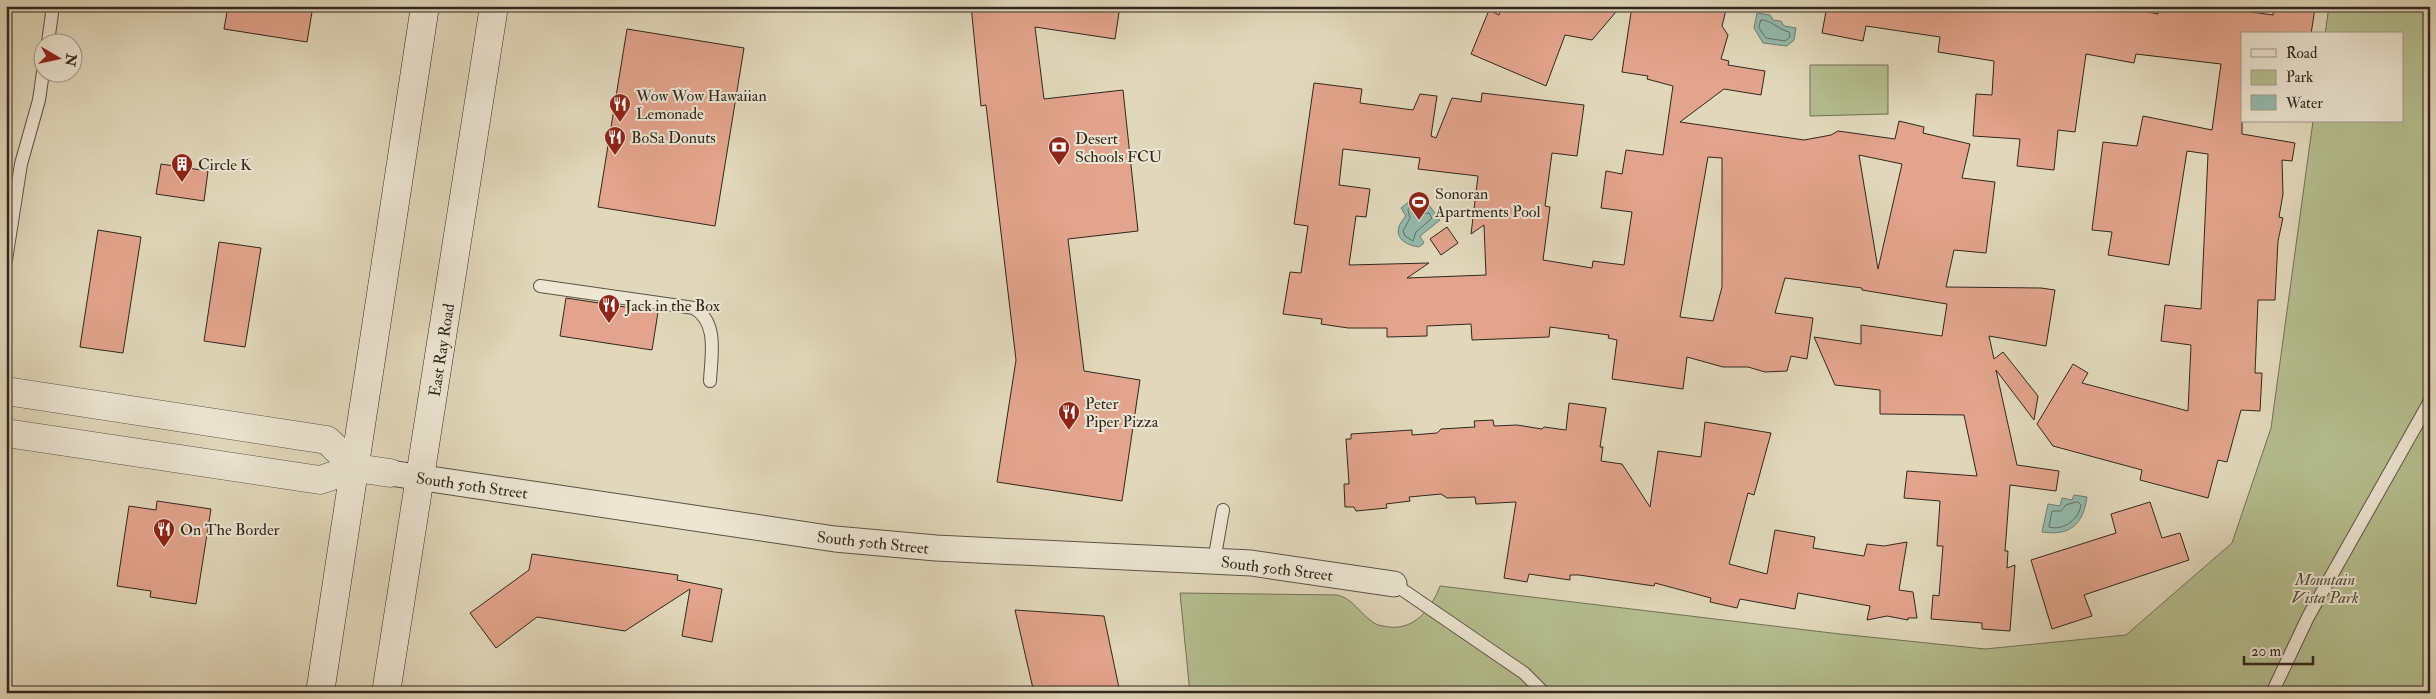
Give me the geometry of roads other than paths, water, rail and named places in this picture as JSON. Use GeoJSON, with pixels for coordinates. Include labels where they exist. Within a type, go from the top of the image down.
{"type":"FeatureCollection","features":[{"type":"Feature","properties":{"kind":"main road"},"geometry":{"type":"LineString","coordinates":[[320,693],[356,468],[425,6]]}},
{"type":"Feature","properties":{"kind":"main road","name":"East Ray Road"},"geometry":{"type":"LineString","coordinates":[[386,693],[494,6]]}},
{"type":"Feature","properties":{"kind":"main road"},"geometry":{"type":"LineString","coordinates":[[6,391],[328,440],[356,468]]}},
{"type":"Feature","properties":{"kind":"main road","name":"South 50th Street"},"geometry":{"type":"LineString","coordinates":[[6,432],[320,480],[356,468],[390,473]]}},
{"type":"Feature","properties":{"kind":"street","name":"South 50th Street"},"geometry":{"type":"LineString","coordinates":[[390,473],[835,539],[936,548],[1251,563],[1394,584]]}},
{"type":"Feature","properties":{"kind":"lane"},"geometry":{"type":"LineString","coordinates":[[49,32],[53,6]]}},
{"type":"Feature","properties":{"kind":"lane"},"geometry":{"type":"LineString","coordinates":[[6,260],[21,164],[39,100],[42,82]]}},
{"type":"Feature","properties":{"kind":"lane"},"geometry":{"type":"LineString","coordinates":[[540,286],[694,308],[702,313],[711,330],[710,381]]}},
{"type":"Feature","properties":{"kind":"lane"},"geometry":{"type":"LineString","coordinates":[[2272,693],[2308,617],[2430,401]]}},
{"type":"Feature","properties":{"kind":"lane"},"geometry":{"type":"LineString","coordinates":[[1214,561],[1223,510]]}},
{"type":"Feature","properties":{"kind":"lane"},"geometry":{"type":"LineString","coordinates":[[1394,584],[1524,673],[1544,693]]}},
{"type":"Feature","properties":{"kind":"water"},"geometry":{"type":"Polygon","coordinates":[[[1757,13],[1770,15],[1773,20],[1781,21],[1784,26],[1796,28],[1794,40],[1787,46],[1763,43],[1754,28],[1757,13]]]}},
{"type":"Feature","properties":{"kind":"water","name":"Sonoran Apartments Pool"},"geometry":{"type":"Polygon","coordinates":[[[1412,199],[1422,209],[1429,205],[1440,220],[1420,236],[1424,243],[1419,247],[1406,243],[1399,236],[1398,232],[1401,222],[1406,216],[1401,208],[1412,199]]]}},
{"type":"Feature","properties":{"kind":"water"},"geometry":{"type":"Polygon","coordinates":[[[2074,495],[2087,497],[2082,515],[2074,526],[2060,532],[2042,532],[2048,504],[2060,506],[2062,498],[2072,500],[2074,495]]]}},
{"type":"Feature","properties":{"kind":"place","name":"Wow Wow Hawaiian Lemonade"},"geometry":{"type":"Point","coordinates":[620,123]}},
{"type":"Feature","properties":{"kind":"place","name":"BoSa Donuts"},"geometry":{"type":"Point","coordinates":[615,156]}},
{"type":"Feature","properties":{"kind":"place","name":"Desert Schools FCU"},"geometry":{"type":"Point","coordinates":[1059,166]}},
{"type":"Feature","properties":{"kind":"place","name":"Circle K"},"geometry":{"type":"Point","coordinates":[182,183]}},
{"type":"Feature","properties":{"kind":"place","name":"Sonoran Apartments Pool"},"geometry":{"type":"Point","coordinates":[1419,221]}},
{"type":"Feature","properties":{"kind":"place","name":"Jack in the Box"},"geometry":{"type":"Point","coordinates":[609,324]}},
{"type":"Feature","properties":{"kind":"place","name":"Peter Piper Pizza"},"geometry":{"type":"Point","coordinates":[1069,431]}},
{"type":"Feature","properties":{"kind":"place","name":"On The Border"},"geometry":{"type":"Point","coordinates":[164,548]}},
{"type":"Feature","properties":{"kind":"park label","name":"Mountain Vista Park"},"geometry":{"type":"Point","coordinates":[2325,588]}}]}
